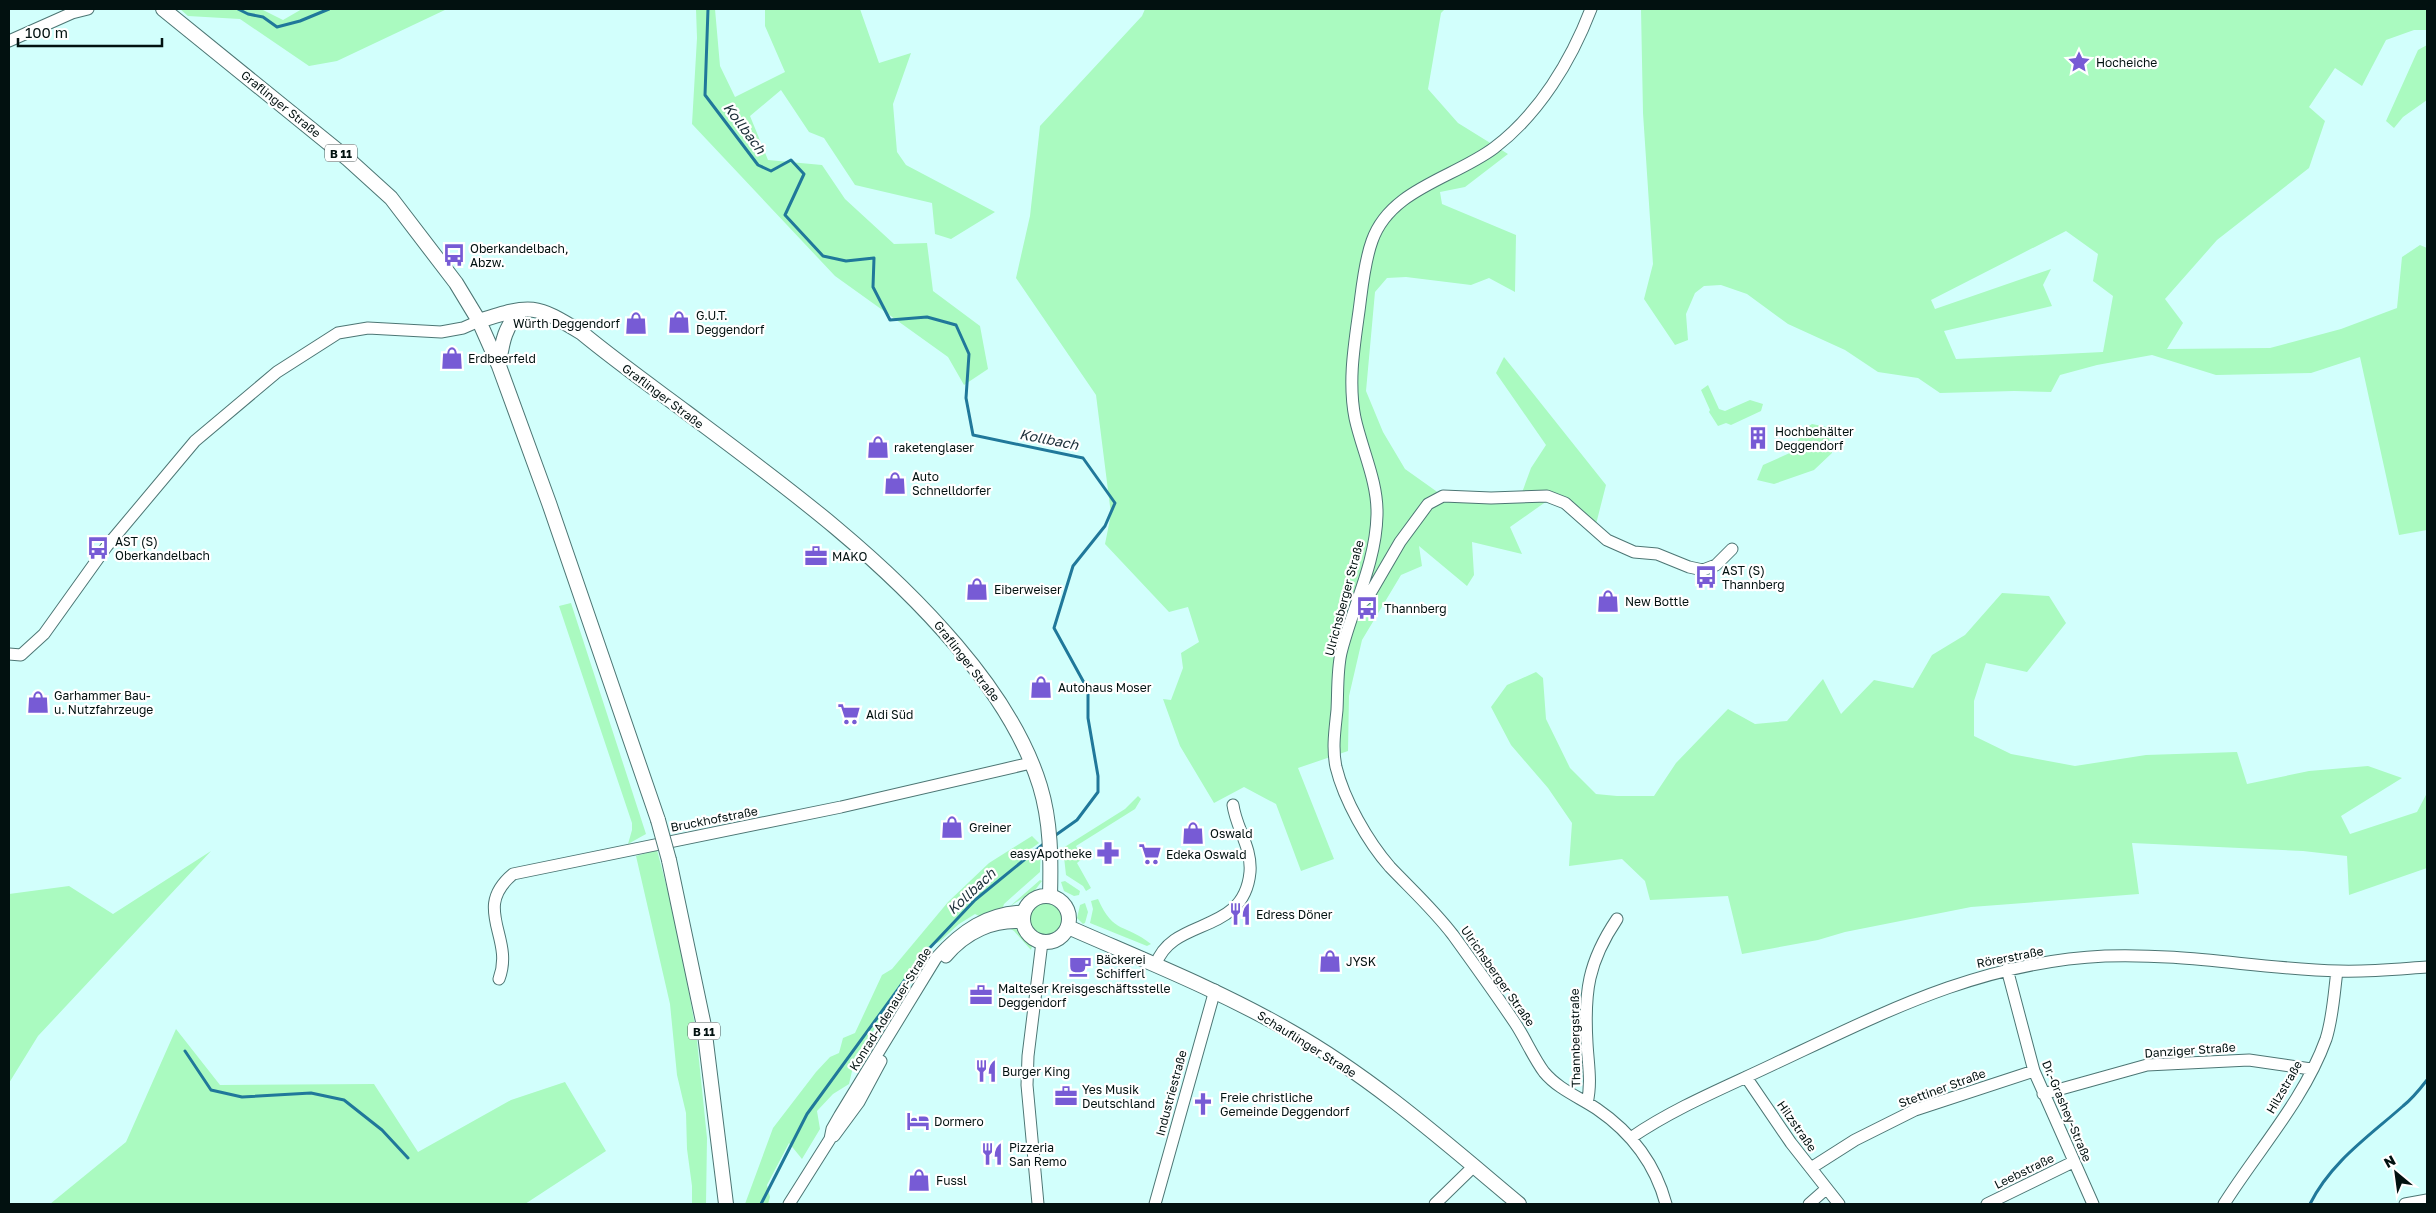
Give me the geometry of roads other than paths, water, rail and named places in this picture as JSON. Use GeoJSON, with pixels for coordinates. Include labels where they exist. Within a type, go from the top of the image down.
{"type":"FeatureCollection","features":[{"type":"Feature","properties":{"kind":"main road","name":"Graflinger Straße"},"geometry":{"type":"LineString","coordinates":[[163,9],[348,159],[391,198],[440,259],[479,321],[523,310],[537,309],[553,314],[582,333],[857,545],[930,614],[969,661],[1001,705],[1031,763],[1040,787],[1051,848],[1050,896]]}},
{"type":"Feature","properties":{"kind":"main road"},"geometry":{"type":"LineString","coordinates":[[499,366],[502,342],[507,327],[513,318],[523,310]]}},
{"type":"Feature","properties":{"kind":"main road","name":"B 11"},"geometry":{"type":"LineString","coordinates":[[479,321],[499,366],[549,503],[658,820],[669,860],[704,1026],[726,1204]]}},
{"type":"Feature","properties":{"kind":"main road"},"geometry":{"type":"LineString","coordinates":[[1050,896],[1058,899],[1066,907],[1070,919],[1068,927],[1058,939],[1042,942],[1029,934],[1024,917],[1035,899],[1050,896]]}},
{"type":"Feature","properties":{"kind":"main road","name":"Schauflinger Straße"},"geometry":{"type":"LineString","coordinates":[[1068,927],[1215,990],[1291,1031],[1336,1060],[1416,1118],[1519,1204]]}},
{"type":"Feature","properties":{"kind":"street"},"geometry":{"type":"LineString","coordinates":[[9,41],[72,13],[88,9]]}},
{"type":"Feature","properties":{"kind":"street","name":"Ulrichsberger Straße"},"geometry":{"type":"LineString","coordinates":[[1591,9],[1557,77],[1544,97],[1520,123],[1501,142],[1478,159],[1422,188],[1395,206],[1378,228],[1371,242],[1362,287],[1352,377],[1355,416],[1374,483],[1377,511],[1376,528],[1357,607],[1340,655],[1333,739],[1336,768],[1370,842],[1388,865],[1438,915],[1510,1016],[1545,1072],[1565,1091],[1587,1103],[1632,1137],[1649,1160],[1662,1188],[1666,1204]]}},
{"type":"Feature","properties":{"kind":"street"},"geometry":{"type":"LineString","coordinates":[[10,655],[21,655],[44,634],[107,546],[195,441],[277,372],[338,333],[368,328],[442,332],[463,328],[479,321]]}},
{"type":"Feature","properties":{"kind":"street"},"geometry":{"type":"LineString","coordinates":[[1357,607],[1368,598],[1400,542],[1428,504],[1442,496],[1491,498],[1547,496],[1565,503],[1607,540],[1634,552],[1657,554],[1689,568],[1703,570],[1716,566],[1732,549]]}},
{"type":"Feature","properties":{"kind":"street","name":"Bruckhofstraße"},"geometry":{"type":"LineString","coordinates":[[499,979],[502,970],[503,952],[493,903],[501,884],[513,874],[841,807],[1031,763]]}},
{"type":"Feature","properties":{"kind":"street"},"geometry":{"type":"LineString","coordinates":[[1156,964],[1160,955],[1170,943],[1232,911],[1244,896],[1250,871],[1247,844],[1235,820],[1233,805]]}},
{"type":"Feature","properties":{"kind":"street","name":"Konrad-Adenauer-Straße"},"geometry":{"type":"LineString","coordinates":[[789,1204],[830,1139],[832,1129],[840,1115],[936,958],[953,938],[977,922],[1007,912],[1024,917]]}},
{"type":"Feature","properties":{"kind":"street","name":"Thannbergstraße"},"geometry":{"type":"LineString","coordinates":[[1587,1103],[1590,1089],[1587,1040],[1588,978],[1599,949],[1617,919]]}},
{"type":"Feature","properties":{"kind":"street"},"geometry":{"type":"LineString","coordinates":[[1038,1204],[1027,1085],[1028,1056],[1042,942]]}},
{"type":"Feature","properties":{"kind":"street","name":"Rörerstraße"},"geometry":{"type":"LineString","coordinates":[[1632,1137],[1648,1126],[1746,1077],[1928,994],[1969,979],[2007,969],[2105,956],[2214,959],[2338,971],[2427,967]]}},
{"type":"Feature","properties":{"kind":"street","name":"Dr.-Grashey-Straße"},"geometry":{"type":"LineString","coordinates":[[2007,969],[2034,1071],[2093,1204]]}},
{"type":"Feature","properties":{"kind":"street","name":"Hilzstraße"},"geometry":{"type":"LineString","coordinates":[[2224,1204],[2271,1136],[2311,1070],[2326,1038],[2338,971]]}},
{"type":"Feature","properties":{"kind":"street","name":"Industriestraße"},"geometry":{"type":"LineString","coordinates":[[1155,1204],[1215,990]]}},
{"type":"Feature","properties":{"kind":"street","name":"Danziger Straße"},"geometry":{"type":"LineString","coordinates":[[2043,1094],[2147,1065],[2249,1060],[2311,1070]]}},
{"type":"Feature","properties":{"kind":"street","name":"Stettiner Straße"},"geometry":{"type":"LineString","coordinates":[[1811,1168],[1855,1140],[1915,1110],[2034,1071]]}},
{"type":"Feature","properties":{"kind":"street","name":"Hilzstraße"},"geometry":{"type":"LineString","coordinates":[[1746,1077],[1826,1189],[1839,1204]]}},
{"type":"Feature","properties":{"kind":"street","name":"Leebstraße"},"geometry":{"type":"LineString","coordinates":[[1987,1204],[2073,1162]]}},
{"type":"Feature","properties":{"kind":"street"},"geometry":{"type":"LineString","coordinates":[[1436,1204],[1474,1166]]}},
{"type":"Feature","properties":{"kind":"street"},"geometry":{"type":"LineString","coordinates":[[1809,1204],[1826,1189]]}},
{"type":"Feature","properties":{"kind":"street"},"geometry":{"type":"LineString","coordinates":[[2405,1204],[2427,1200]]}},
{"type":"Feature","properties":{"kind":"waterway"},"geometry":{"type":"LineString","coordinates":[[238,9],[248,14],[263,17],[277,27],[300,21],[329,9]]}},
{"type":"Feature","properties":{"kind":"waterway","name":"Kollbach"},"geometry":{"type":"LineString","coordinates":[[708,9],[705,95],[758,165],[771,171],[791,160],[804,174],[785,215],[823,256],[846,261],[874,258],[873,287],[890,320],[927,317],[956,325],[969,354],[966,398],[973,435],[1083,458],[1115,503],[1105,526],[1073,566],[1054,628],[1088,690],[1088,718],[1098,776],[1098,792],[1077,820],[1053,837]]}},
{"type":"Feature","properties":{"kind":"waterway","name":"Kollbach"},"geometry":{"type":"LineString","coordinates":[[761,1204],[807,1114],[923,955],[975,900],[1046,842]]}},
{"type":"Feature","properties":{"kind":"waterway"},"geometry":{"type":"LineString","coordinates":[[185,1051],[211,1090],[242,1097],[311,1093],[344,1100],[382,1130],[408,1158]]}},
{"type":"Feature","properties":{"kind":"waterway"},"geometry":{"type":"LineString","coordinates":[[2310,1204],[2328,1175],[2339,1163],[2410,1100],[2427,1080]]}},
{"type":"Feature","properties":{"kind":"place","name":"Hocheiche"},"geometry":{"type":"Point","coordinates":[2079,62]}},
{"type":"Feature","properties":{"kind":"place","name":"Oberkandelbach, Abzw."},"geometry":{"type":"Point","coordinates":[454,255]}},
{"type":"Feature","properties":{"kind":"place","name":"G.U.T. Deggendorf"},"geometry":{"type":"Point","coordinates":[679,322]}},
{"type":"Feature","properties":{"kind":"place","name":"Würth Deggendorf"},"geometry":{"type":"Point","coordinates":[636,323]}},
{"type":"Feature","properties":{"kind":"place","name":"Erdbeerfeld"},"geometry":{"type":"Point","coordinates":[452,358]}},
{"type":"Feature","properties":{"kind":"place","name":"Hochbehälter Deggendorf"},"geometry":{"type":"Point","coordinates":[1758,438]}},
{"type":"Feature","properties":{"kind":"place","name":"raketenglaser"},"geometry":{"type":"Point","coordinates":[878,447]}},
{"type":"Feature","properties":{"kind":"place","name":"Auto Schnelldorfer"},"geometry":{"type":"Point","coordinates":[895,483]}},
{"type":"Feature","properties":{"kind":"place","name":"AST (S) Oberkandelbach"},"geometry":{"type":"Point","coordinates":[98,548]}},
{"type":"Feature","properties":{"kind":"place","name":"MAKO"},"geometry":{"type":"Point","coordinates":[816,556]}},
{"type":"Feature","properties":{"kind":"place","name":"AST (S) Thannberg"},"geometry":{"type":"Point","coordinates":[1706,577]}},
{"type":"Feature","properties":{"kind":"place","name":"Eiberweiser"},"geometry":{"type":"Point","coordinates":[977,589]}},
{"type":"Feature","properties":{"kind":"place","name":"New Bottle"},"geometry":{"type":"Point","coordinates":[1608,601]}},
{"type":"Feature","properties":{"kind":"place","name":"Thannberg"},"geometry":{"type":"Point","coordinates":[1367,608]}},
{"type":"Feature","properties":{"kind":"place","name":"Autohaus Moser"},"geometry":{"type":"Point","coordinates":[1041,687]}},
{"type":"Feature","properties":{"kind":"place","name":"Garhammer Bau- u. Nutzfahrzeuge"},"geometry":{"type":"Point","coordinates":[38,702]}},
{"type":"Feature","properties":{"kind":"place","name":"Aldi Süd"},"geometry":{"type":"Point","coordinates":[849,714]}},
{"type":"Feature","properties":{"kind":"place","name":"Greiner"},"geometry":{"type":"Point","coordinates":[952,827]}},
{"type":"Feature","properties":{"kind":"place","name":"Oswald"},"geometry":{"type":"Point","coordinates":[1193,833]}},
{"type":"Feature","properties":{"kind":"place","name":"easyApotheke"},"geometry":{"type":"Point","coordinates":[1108,853]}},
{"type":"Feature","properties":{"kind":"place","name":"Edeka Oswald"},"geometry":{"type":"Point","coordinates":[1150,854]}},
{"type":"Feature","properties":{"kind":"place","name":"Edress Döner"},"geometry":{"type":"Point","coordinates":[1240,914]}},
{"type":"Feature","properties":{"kind":"place","name":"JYSK"},"geometry":{"type":"Point","coordinates":[1330,961]}},
{"type":"Feature","properties":{"kind":"place","name":"Bäckerei Schifferl"},"geometry":{"type":"Point","coordinates":[1080,966]}},
{"type":"Feature","properties":{"kind":"place","name":"Malteser Kreisgeschäftsstelle Deggendorf"},"geometry":{"type":"Point","coordinates":[981,995]}},
{"type":"Feature","properties":{"kind":"place","name":"Burger King"},"geometry":{"type":"Point","coordinates":[986,1071]}},
{"type":"Feature","properties":{"kind":"place","name":"Yes Musik Deutschland"},"geometry":{"type":"Point","coordinates":[1066,1096]}},
{"type":"Feature","properties":{"kind":"place","name":"Freie christliche Gemeinde Deggendorf"},"geometry":{"type":"Point","coordinates":[1203,1104]}},
{"type":"Feature","properties":{"kind":"place","name":"Dormero"},"geometry":{"type":"Point","coordinates":[918,1121]}},
{"type":"Feature","properties":{"kind":"place","name":"Pizzeria San Remo"},"geometry":{"type":"Point","coordinates":[992,1154]}},
{"type":"Feature","properties":{"kind":"place","name":"Fussl"},"geometry":{"type":"Point","coordinates":[919,1180]}}]}
